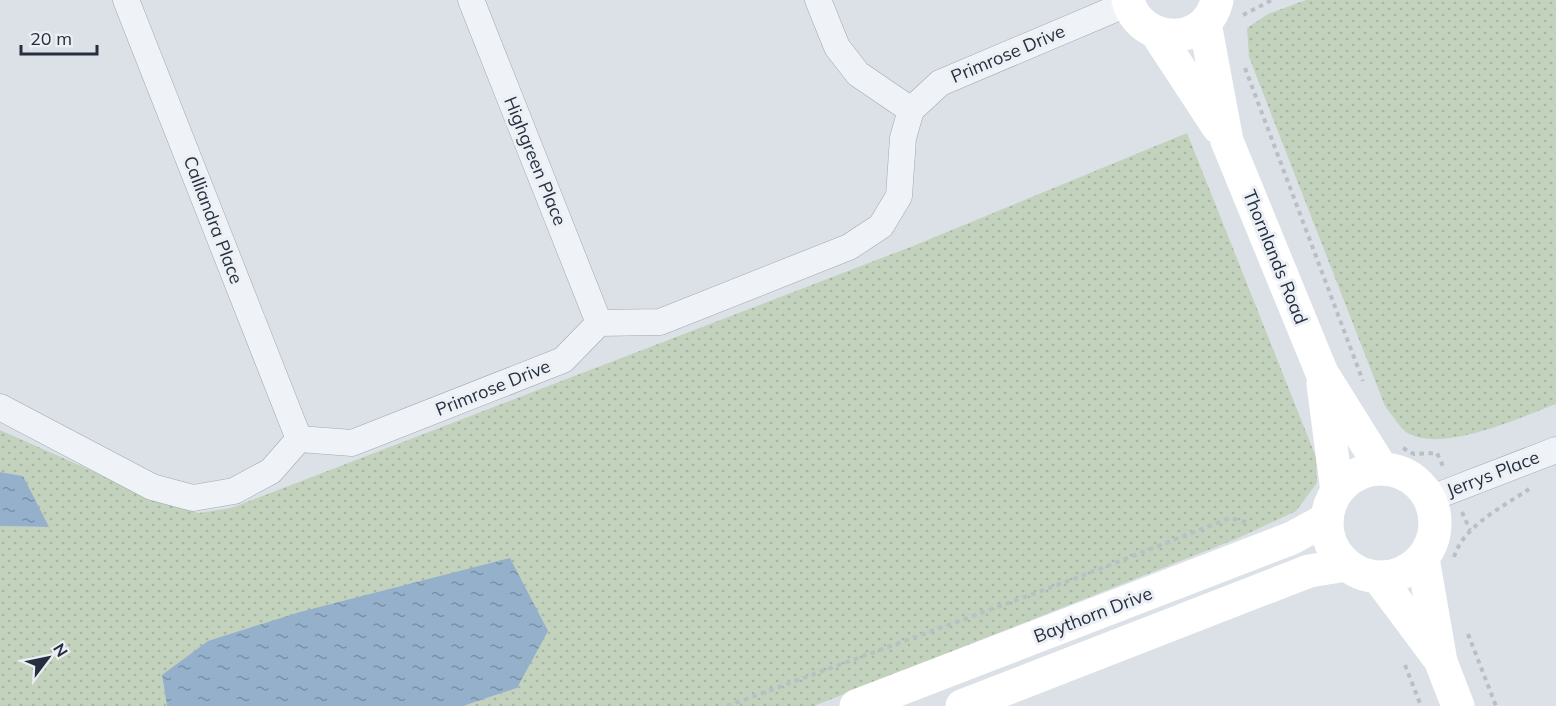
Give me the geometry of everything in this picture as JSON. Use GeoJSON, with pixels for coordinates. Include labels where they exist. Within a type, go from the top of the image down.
{"type":"FeatureCollection","features":[{"type":"Feature","properties":{"kind":"street","name":"Calliandra Place"},"geometry":{"type":"LineString","coordinates":[[126,0],[299,439]]}},
{"type":"Feature","properties":{"kind":"street","name":"Highgreen Place"},"geometry":{"type":"LineString","coordinates":[[471,0],[599,322]]}},
{"type":"Feature","properties":{"kind":"street"},"geometry":{"type":"LineString","coordinates":[[599,322],[660,322],[849,247],[881,226],[899,196],[903,138],[911,110],[858,74],[837,46],[818,0]]}},
{"type":"Feature","properties":{"kind":"street","name":"Primrose Drive"},"geometry":{"type":"LineString","coordinates":[[911,110],[940,83],[1128,2]]}},
{"type":"Feature","properties":{"kind":"street","name":"Thornlands Road"},"geometry":{"type":"LineString","coordinates":[[1128,2],[1135,16],[1144,26],[1157,34],[1227,141],[1322,373],[1390,457]]}},
{"type":"Feature","properties":{"kind":"street"},"geometry":{"type":"LineString","coordinates":[[1157,34],[1182,35],[1220,15]]}},
{"type":"Feature","properties":{"kind":"street","name":"Thornlands Road"},"geometry":{"type":"LineString","coordinates":[[1220,15],[1227,141]]}},
{"type":"Feature","properties":{"kind":"street","name":"Primrose Drive"},"geometry":{"type":"LineString","coordinates":[[299,439],[352,443],[562,360],[599,322]]}},
{"type":"Feature","properties":{"kind":"street","name":"Thornlands Road"},"geometry":{"type":"LineString","coordinates":[[1322,373],[1332,505],[1328,536],[1335,552],[1346,565]]}},
{"type":"Feature","properties":{"kind":"street"},"geometry":{"type":"LineString","coordinates":[[0,407],[152,487],[193,498],[234,490],[272,471],[299,439]]}},
{"type":"Feature","properties":{"kind":"street","name":"Jerrys Place"},"geometry":{"type":"LineString","coordinates":[[1441,494],[1556,450]]}},
{"type":"Feature","properties":{"kind":"street"},"geometry":{"type":"LineString","coordinates":[[1332,505],[1349,479],[1390,457],[1410,477],[1441,494],[1434,514],[1431,544],[1438,560],[1441,662]]}},
{"type":"Feature","properties":{"kind":"street","name":"Baythorn Drive"},"geometry":{"type":"LineString","coordinates":[[856,706],[1292,538],[1332,505]]}},
{"type":"Feature","properties":{"kind":"street"},"geometry":{"type":"LineString","coordinates":[[1346,565],[1361,574],[1378,577],[1395,576],[1438,560]]}},
{"type":"Feature","properties":{"kind":"street","name":"Baythorn Drive"},"geometry":{"type":"LineString","coordinates":[[962,706],[1309,572],[1346,565]]}},
{"type":"Feature","properties":{"kind":"street"},"geometry":{"type":"LineString","coordinates":[[1378,577],[1441,662],[1458,706]]}},
{"type":"Feature","properties":{"kind":"path"},"geometry":{"type":"LineString","coordinates":[[1220,15],[1242,16],[1272,0]]}},
{"type":"Feature","properties":{"kind":"path"},"geometry":{"type":"LineString","coordinates":[[1244,65],[1364,382]]}},
{"type":"Feature","properties":{"kind":"path"},"geometry":{"type":"LineString","coordinates":[[1390,457],[1437,453],[1441,494],[1470,530]]}},
{"type":"Feature","properties":{"kind":"path"},"geometry":{"type":"LineString","coordinates":[[1438,560],[1457,546],[1470,530],[1532,488]]}},
{"type":"Feature","properties":{"kind":"path"},"geometry":{"type":"LineString","coordinates":[[1465,625],[1496,706]]}},
{"type":"Feature","properties":{"kind":"green space"},"geometry":{"type":"Polygon","coordinates":[[[1306,0],[1556,0],[1556,404],[1482,431],[1442,439],[1409,434],[1385,406],[1249,57],[1247,28],[1268,14],[1306,0]]]}},
{"type":"Feature","properties":{"kind":"green space"},"geometry":{"type":"Polygon","coordinates":[[[1187,133],[1316,457],[1317,483],[1296,511],[1236,539],[814,706],[463,706],[517,688],[162,675],[167,706],[0,706],[0,526],[48,527],[23,476],[0,472],[0,430],[151,497],[198,513],[231,508],[913,246],[1187,133]]]}},
{"type":"Feature","properties":{"kind":"water"},"geometry":{"type":"Polygon","coordinates":[[[0,472],[23,476],[49,527],[0,526],[0,472]]]}},
{"type":"Feature","properties":{"kind":"water"},"geometry":{"type":"Polygon","coordinates":[[[510,558],[548,631],[517,688],[463,706],[167,706],[162,675],[208,641],[300,612],[510,558]]]}}]}
